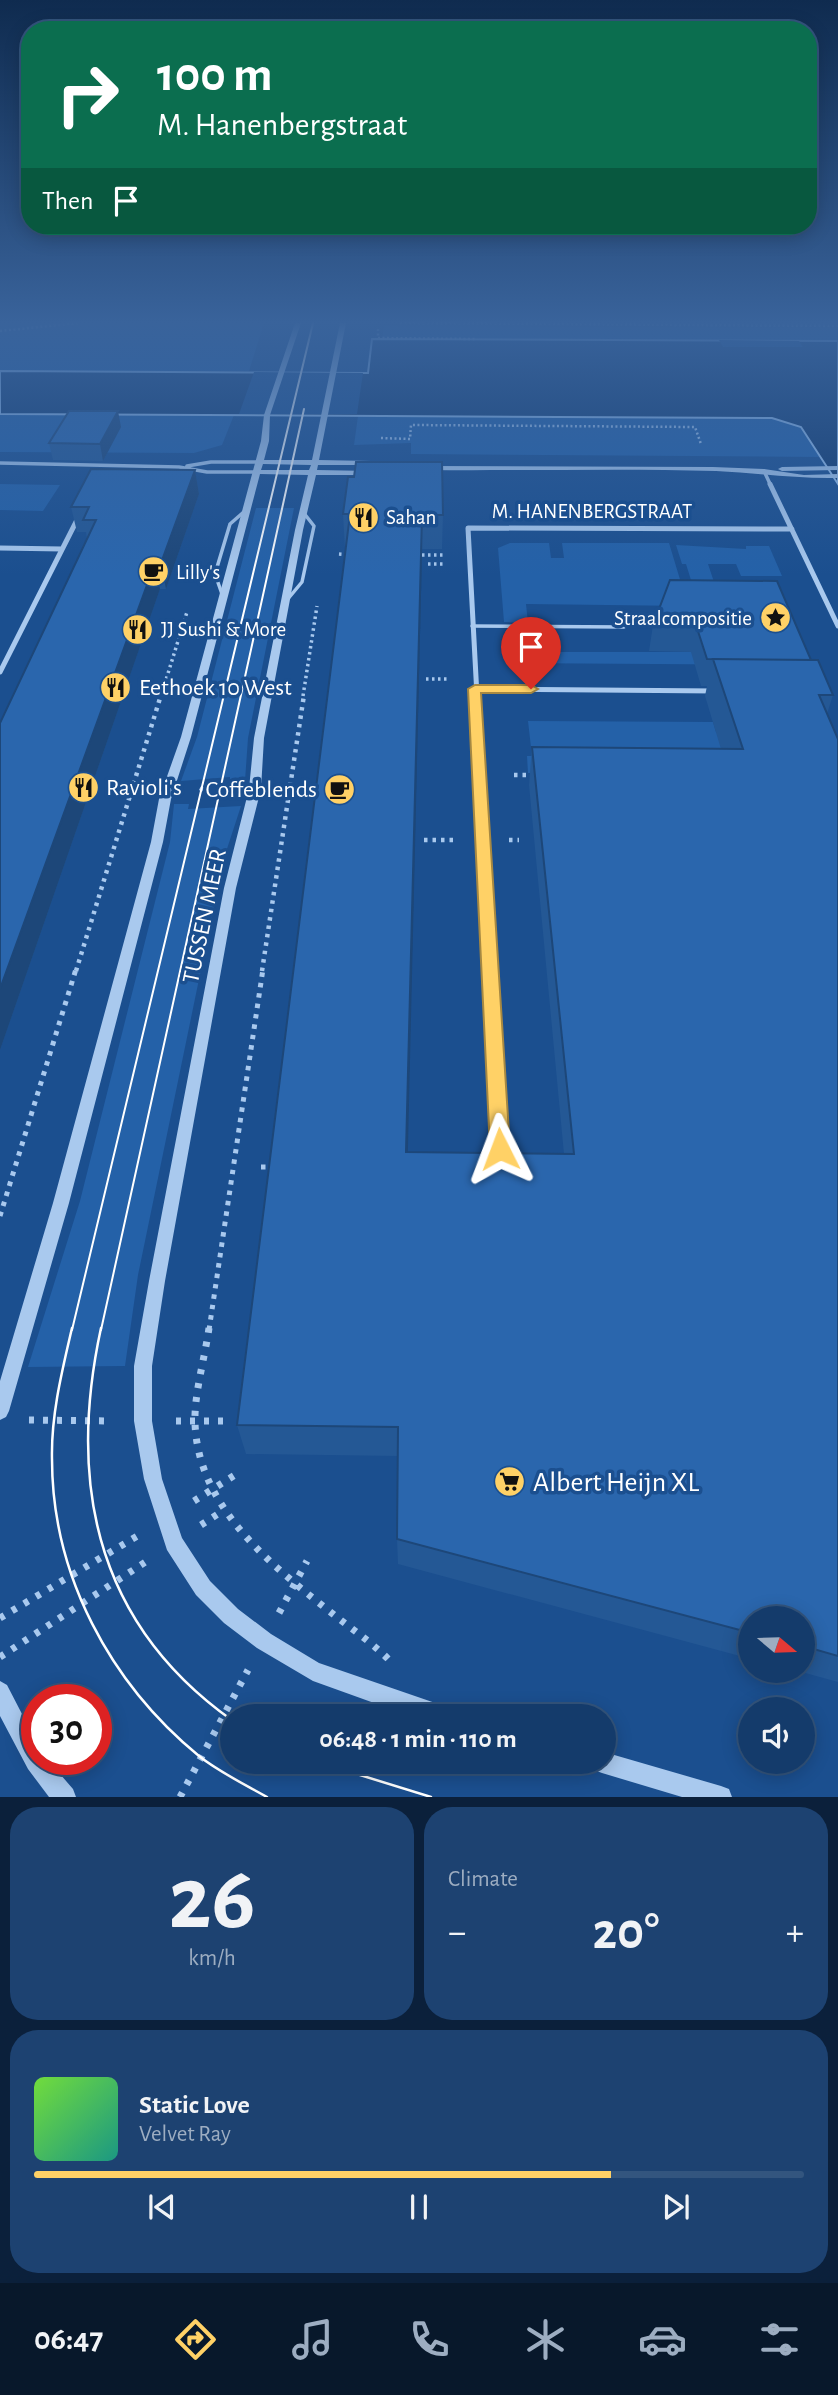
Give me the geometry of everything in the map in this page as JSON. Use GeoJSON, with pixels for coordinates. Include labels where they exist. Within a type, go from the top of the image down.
{"type":"FeatureCollection","features":[{"type":"Feature","properties":{"kind":"street"},"geometry":{"type":"LineString","coordinates":[[0,1411],[61,1203],[157,842],[165,799],[186,737],[258,467],[270,407]]}},
{"type":"Feature","properties":{"kind":"street","name":"TUSSEN MEER"},"geometry":{"type":"LineString","coordinates":[[328,407],[303,512],[259,738],[255,789],[230,888],[143,1366],[143,1421],[153,1479],[165,1519],[174,1543],[203,1588],[231,1616],[264,1641],[313,1671],[407,1704]]}},
{"type":"Feature","properties":{"kind":"street"},"geometry":{"type":"LineString","coordinates":[[179,467],[211,462],[384,473]]}},
{"type":"Feature","properties":{"kind":"street"},"geometry":{"type":"LineString","coordinates":[[0,463],[179,467],[207,471],[258,467]]}},
{"type":"Feature","properties":{"kind":"street"},"geometry":{"type":"LineString","coordinates":[[313,468],[382,463]]}},
{"type":"Feature","properties":{"kind":"street"},"geometry":{"type":"LineString","coordinates":[[100,473],[104,466]]}},
{"type":"Feature","properties":{"kind":"street"},"geometry":{"type":"LineString","coordinates":[[413,468],[764,471],[838,468]]}},
{"type":"Feature","properties":{"kind":"street"},"geometry":{"type":"LineString","coordinates":[[764,471],[804,477],[836,477]]}},
{"type":"Feature","properties":{"kind":"street"},"geometry":{"type":"LineString","coordinates":[[764,471],[838,626]]}},
{"type":"Feature","properties":{"kind":"street"},"geometry":{"type":"LineString","coordinates":[[0,673],[80,514]]}},
{"type":"Feature","properties":{"kind":"street","name":"M. HANENBERGSTRAAT"},"geometry":{"type":"LineString","coordinates":[[500,1149],[468,528],[792,530]]}},
{"type":"Feature","properties":{"kind":"street"},"geometry":{"type":"LineString","coordinates":[[0,548],[62,549]]}},
{"type":"Feature","properties":{"kind":"street"},"geometry":{"type":"LineString","coordinates":[[475,689],[723,691]]}},
{"type":"Feature","properties":{"kind":"street"},"geometry":{"type":"LineString","coordinates":[[0,1692],[16,1730],[65,1797]]}},
{"type":"Feature","properties":{"kind":"street"},"geometry":{"type":"LineString","coordinates":[[616,1766],[721,1797]]}},
{"type":"Feature","properties":{"kind":"lane"},"geometry":{"type":"LineString","coordinates":[[472,626],[624,627]]}},
{"type":"Feature","properties":{"kind":"path"},"geometry":{"type":"LineString","coordinates":[[378,438],[410,439],[411,425],[695,427],[703,447]]}},
{"type":"Feature","properties":{"kind":"path"},"geometry":{"type":"LineString","coordinates":[[339,554],[360,555]]}},
{"type":"Feature","properties":{"kind":"path"},"geometry":{"type":"LineString","coordinates":[[412,562],[412,555],[450,555]]}},
{"type":"Feature","properties":{"kind":"path"},"geometry":{"type":"LineString","coordinates":[[0,1216],[190,601]]}},
{"type":"Feature","properties":{"kind":"path"},"geometry":{"type":"LineString","coordinates":[[318,605],[195,1421],[200,1459],[213,1489],[224,1510],[256,1549],[295,1584],[384,1654],[401,1672]]}},
{"type":"Feature","properties":{"kind":"path"},"geometry":{"type":"LineString","coordinates":[[514,775],[541,775]]}},
{"type":"Feature","properties":{"kind":"path"},"geometry":{"type":"LineString","coordinates":[[129,799],[185,800],[188,788],[202,788],[219,800],[234,801],[237,789],[311,789]]}},
{"type":"Feature","properties":{"kind":"path"},"geometry":{"type":"LineString","coordinates":[[261,1167],[287,1167]]}},
{"type":"Feature","properties":{"kind":"path"},"geometry":{"type":"LineString","coordinates":[[0,1618],[235,1475]]}},
{"type":"Feature","properties":{"kind":"path"},"geometry":{"type":"LineString","coordinates":[[0,1657],[224,1510]]}},
{"type":"Feature","properties":{"kind":"path"},"geometry":{"type":"LineString","coordinates":[[180,1797],[307,1561]]}},
{"type":"Feature","properties":{"kind":"shaded area"},"geometry":{"type":"Polygon","coordinates":[[[0,407],[838,407],[838,484],[801,427],[772,418],[0,414],[0,407]]]}},
{"type":"Feature","properties":{"kind":"shaded area"},"geometry":{"type":"Polygon","coordinates":[[[0,414],[234,415],[222,445],[194,453],[0,452],[0,414]]]}},
{"type":"Feature","properties":{"kind":"shaded area"},"geometry":{"type":"Polygon","coordinates":[[[356,415],[772,418],[801,427],[821,457],[411,454],[411,443],[354,445],[356,415]]]}},
{"type":"Feature","properties":{"kind":"shaded area"},"geometry":{"type":"Polygon","coordinates":[[[0,484],[60,485],[43,511],[0,510],[0,484]]]}},
{"type":"Feature","properties":{"kind":"shaded area"},"geometry":{"type":"Polygon","coordinates":[[[256,508],[294,508],[248,738],[245,781],[230,781],[230,777],[181,781],[197,737],[256,508]]]}},
{"type":"Feature","properties":{"kind":"shaded area"},"geometry":{"type":"Polygon","coordinates":[[[510,543],[549,543],[551,558],[564,558],[562,543],[669,543],[688,606],[526,604],[528,623],[504,622],[498,548],[510,543]]]}},
{"type":"Feature","properties":{"kind":"shaded area"},"geometry":{"type":"Polygon","coordinates":[[[676,545],[746,549],[746,546],[769,546],[782,576],[741,576],[736,564],[708,564],[722,606],[699,606],[686,564],[682,564],[676,545]]]}},
{"type":"Feature","properties":{"kind":"shaded area"},"geometry":{"type":"Polygon","coordinates":[[[505,631],[528,631],[531,652],[778,652],[783,665],[507,663],[505,631]]]}},
{"type":"Feature","properties":{"kind":"shaded area"},"geometry":{"type":"Polygon","coordinates":[[[528,721],[713,722],[716,732],[780,774],[528,773],[527,756],[532,756],[528,721]]]}},
{"type":"Feature","properties":{"kind":"shaded area"},"geometry":{"type":"Polygon","coordinates":[[[174,804],[189,804],[188,809],[241,806],[224,858],[138,1275],[125,1366],[28,1367],[80,1201],[170,842],[174,804]]]}},
{"type":"Feature","properties":{"kind":"pier"},"geometry":{"type":"Polygon","coordinates":[[[242,407],[358,407],[357,414],[239,414],[242,407]]]}},
{"type":"Feature","properties":{"kind":"building"},"geometry":{"type":"Polygon","coordinates":[[[69,411],[118,411],[100,444],[49,443],[69,411]]]}},
{"type":"Feature","properties":{"kind":"building"},"geometry":{"type":"Polygon","coordinates":[[[356,462],[442,462],[443,515],[422,515],[406,1152],[574,1154],[532,747],[743,749],[713,659],[818,660],[833,695],[819,695],[838,739],[838,1656],[816,1650],[816,1606],[738,1606],[738,1630],[397,1539],[398,1427],[237,1425],[350,514],[343,514],[348,477],[354,477],[356,462]]]}},
{"type":"Feature","properties":{"kind":"building"},"geometry":{"type":"Polygon","coordinates":[[[91,469],[195,470],[161,563],[155,563],[0,989],[0,723],[96,520],[83,520],[89,507],[71,507],[91,469]]]}},
{"type":"Feature","properties":{"kind":"building"},"geometry":{"type":"Polygon","coordinates":[[[670,580],[777,581],[811,660],[707,659],[696,625],[653,625],[670,580]]]}},
{"type":"Feature","properties":{"kind":"tram line"},"geometry":{"type":"LineString","coordinates":[[72,1330],[293,407]]}},
{"type":"Feature","properties":{"kind":"tram line"},"geometry":{"type":"LineString","coordinates":[[101,1330],[304,409]]}},
{"type":"Feature","properties":{"kind":"tram line"},"geometry":{"type":"LineString","coordinates":[[72,1328],[55,1410],[52,1459],[62,1544],[75,1585],[92,1624],[113,1661],[138,1695],[167,1727],[199,1756],[267,1797]]}},
{"type":"Feature","properties":{"kind":"tram line"},"geometry":{"type":"LineString","coordinates":[[101,1328],[91,1386],[88,1442],[92,1496],[103,1547],[122,1595],[150,1641],[187,1683],[220,1710]]}},
{"type":"Feature","properties":{"kind":"tram line"},"geometry":{"type":"LineString","coordinates":[[357,1774],[431,1797]]}},
{"type":"Feature","properties":{"kind":"place","name":"Sahan"},"geometry":{"type":"Point","coordinates":[363,517]}},
{"type":"Feature","properties":{"kind":"place","name":"Lilly's"},"geometry":{"type":"Point","coordinates":[153,572]}},
{"type":"Feature","properties":{"kind":"place","name":"Straalcompositie"},"geometry":{"type":"Point","coordinates":[775,618]}},
{"type":"Feature","properties":{"kind":"place","name":"JJ Sushi & More"},"geometry":{"type":"Point","coordinates":[138,629]}},
{"type":"Feature","properties":{"kind":"place","name":"Eethoek 10 West"},"geometry":{"type":"Point","coordinates":[116,687]}},
{"type":"Feature","properties":{"kind":"place","name":"Ravioli's"},"geometry":{"type":"Point","coordinates":[83,787]}},
{"type":"Feature","properties":{"kind":"place","name":"Coffeblends"},"geometry":{"type":"Point","coordinates":[340,789]}},
{"type":"Feature","properties":{"kind":"place","name":"Albert Heijn XL"},"geometry":{"type":"Point","coordinates":[510,1481]}},
{"type":"Feature","properties":{"kind":"route"},"geometry":{"type":"LineString","coordinates":[[500,1149],[475,689],[531,689]]}}]}
